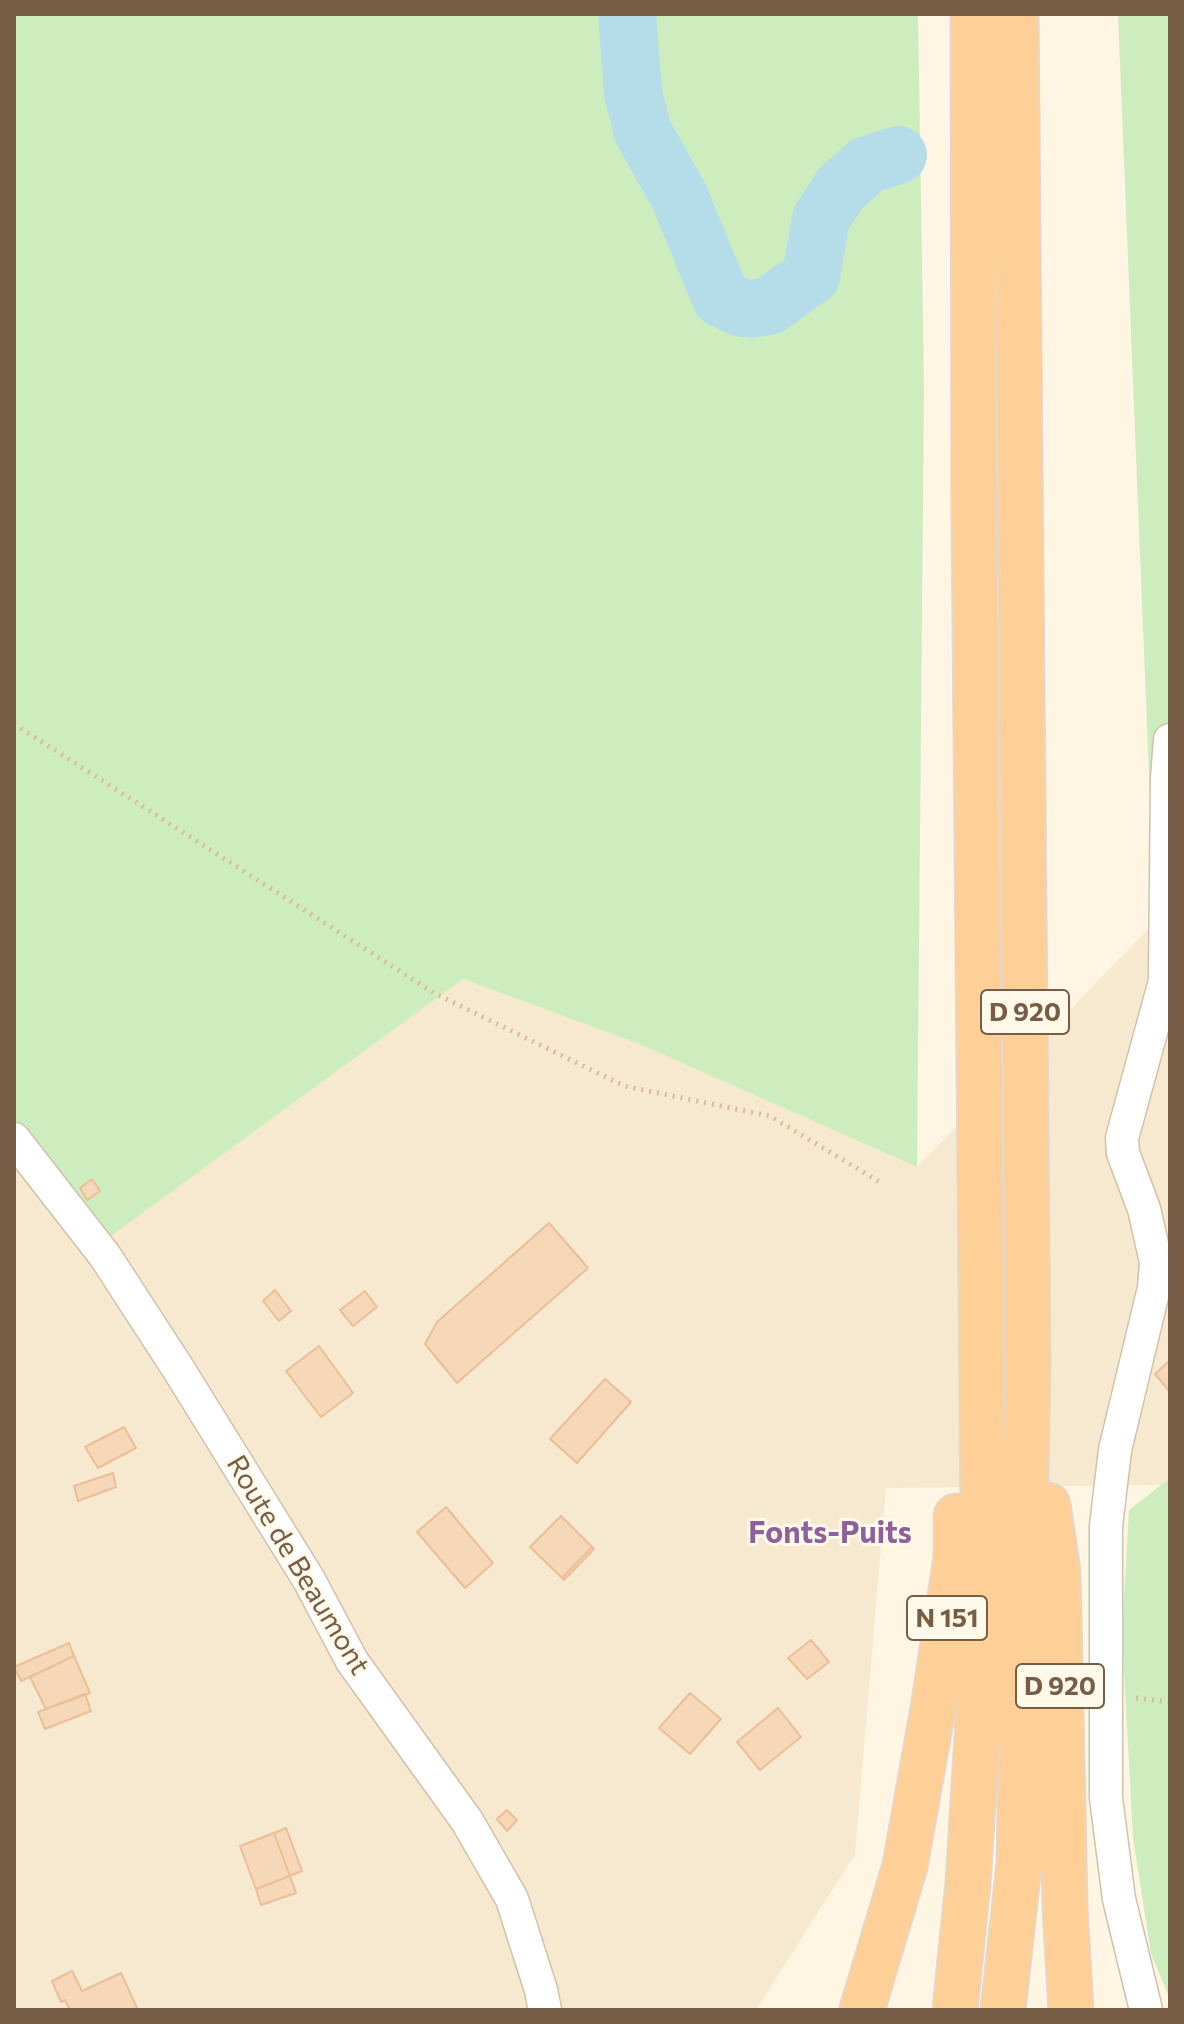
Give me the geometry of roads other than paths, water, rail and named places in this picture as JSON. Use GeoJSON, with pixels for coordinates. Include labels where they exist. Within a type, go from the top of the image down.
{"type":"FeatureCollection","features":[{"type":"Feature","properties":{"kind":"highway","name":"D 920"},"geometry":{"type":"LineString","coordinates":[[955,2010],[968,1883],[984,1623],[974,538],[973,14]]}},
{"type":"Feature","properties":{"kind":"highway","name":"D 920"},"geometry":{"type":"LineString","coordinates":[[1003,2010],[1019,1865],[1028,1363],[1016,14]]}},
{"type":"Feature","properties":{"kind":"highway","name":"N 151"},"geometry":{"type":"LineString","coordinates":[[862,2010],[905,1866],[956,1558],[960,1329],[981,1220]]}},
{"type":"Feature","properties":{"kind":"highway","name":"D 920"},"geometry":{"type":"LineString","coordinates":[[1028,1363],[1058,1572],[1065,1908],[1071,2010]]}},
{"type":"Feature","properties":{"kind":"street"},"geometry":{"type":"LineString","coordinates":[[1146,2010],[1119,1899],[1106,1798],[1106,1526],[1115,1450],[1154,1288],[1156,1262],[1144,1209],[1123,1153],[1122,1138],[1165,981],[1170,740]]}},
{"type":"Feature","properties":{"kind":"street","name":"Route de Beaumont"},"geometry":{"type":"LineString","coordinates":[[14,1139],[105,1256],[309,1580],[352,1661],[467,1821],[512,1899],[545,2010]]}},
{"type":"Feature","properties":{"kind":"waterway"},"geometry":{"type":"LineString","coordinates":[[627,14],[633,93],[643,132],[679,196],[721,298],[742,308],[769,306],[811,276],[821,219],[840,189],[867,165],[898,155]]}},
{"type":"Feature","properties":{"kind":"district","name":"Fonts-Puits"},"geometry":{"type":"Point","coordinates":[830,1533]}}]}
